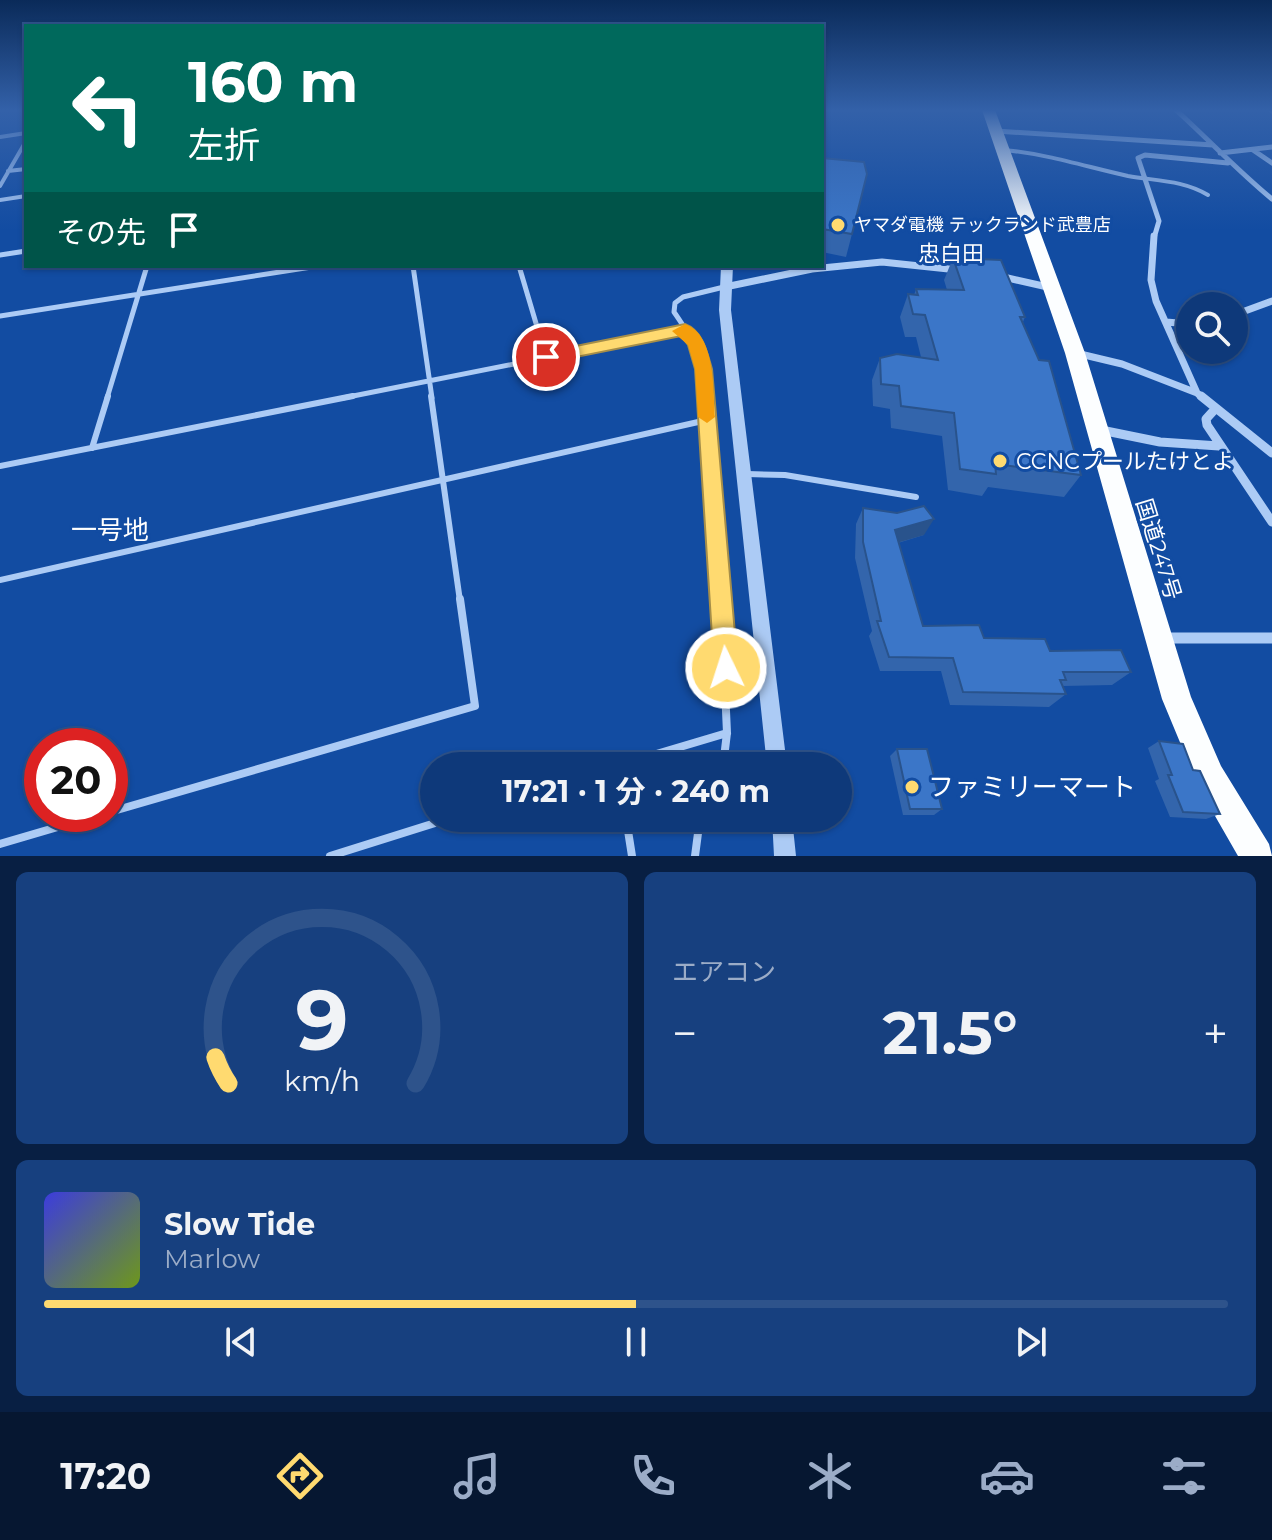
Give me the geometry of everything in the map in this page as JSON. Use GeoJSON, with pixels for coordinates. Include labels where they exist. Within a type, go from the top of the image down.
{"type":"FeatureCollection","features":[{"type":"Feature","properties":{"kind":"highway","name":"国道247号"},"geometry":{"type":"LineString","coordinates":[[1003,150],[1075,353],[1177,699],[1210,777],[1257,856]]}},
{"type":"Feature","properties":{"kind":"street"},"geometry":{"type":"LineString","coordinates":[[1217,150],[1228,163],[1272,199]]}},
{"type":"Feature","properties":{"kind":"street"},"geometry":{"type":"LineString","coordinates":[[1220,153],[1244,150]]}},
{"type":"Feature","properties":{"kind":"street"},"geometry":{"type":"LineString","coordinates":[[1253,150],[1272,163]]}},
{"type":"Feature","properties":{"kind":"street"},"geometry":{"type":"LineString","coordinates":[[1197,393],[1156,301],[1151,280],[1154,235],[1159,221],[1139,156],[1228,163]]}},
{"type":"Feature","properties":{"kind":"street"},"geometry":{"type":"LineString","coordinates":[[824,268],[882,262],[961,271]]}},
{"type":"Feature","properties":{"kind":"street"},"geometry":{"type":"LineString","coordinates":[[727,268],[725,287],[743,474],[775,752]]}},
{"type":"Feature","properties":{"kind":"street"},"geometry":{"type":"LineString","coordinates":[[725,287],[822,268]]}},
{"type":"Feature","properties":{"kind":"street"},"geometry":{"type":"LineString","coordinates":[[993,274],[1053,288]]}},
{"type":"Feature","properties":{"kind":"street"},"geometry":{"type":"LineString","coordinates":[[1248,310],[1272,301]]}},
{"type":"Feature","properties":{"kind":"street"},"geometry":{"type":"LineString","coordinates":[[1166,322],[1176,323]]}},
{"type":"Feature","properties":{"kind":"street"},"geometry":{"type":"LineString","coordinates":[[1075,353],[1103,358],[1197,393],[1272,452]]}},
{"type":"Feature","properties":{"kind":"street"},"geometry":{"type":"LineString","coordinates":[[1216,408],[1206,419],[1219,446],[1272,522]]}},
{"type":"Feature","properties":{"kind":"street"},"geometry":{"type":"LineString","coordinates":[[1097,429],[1160,442],[1219,446]]}},
{"type":"Feature","properties":{"kind":"street"},"geometry":{"type":"LineString","coordinates":[[1158,638],[1272,638]]}},
{"type":"Feature","properties":{"kind":"street"},"geometry":{"type":"LineString","coordinates":[[783,832],[785,856]]}},
{"type":"Feature","properties":{"kind":"lane"},"geometry":{"type":"LineString","coordinates":[[0,186],[21,150]]}},
{"type":"Feature","properties":{"kind":"lane"},"geometry":{"type":"LineString","coordinates":[[1046,150],[1128,176],[1193,184],[1208,195]]}},
{"type":"Feature","properties":{"kind":"lane"},"geometry":{"type":"LineString","coordinates":[[17,157],[24,156]]}},
{"type":"Feature","properties":{"kind":"lane"},"geometry":{"type":"LineString","coordinates":[[8,171],[24,169]]}},
{"type":"Feature","properties":{"kind":"lane"},"geometry":{"type":"LineString","coordinates":[[0,200],[24,196]]}},
{"type":"Feature","properties":{"kind":"lane"},"geometry":{"type":"LineString","coordinates":[[0,255],[24,251]]}},
{"type":"Feature","properties":{"kind":"lane"},"geometry":{"type":"LineString","coordinates":[[92,448],[146,268]]}},
{"type":"Feature","properties":{"kind":"lane"},"geometry":{"type":"LineString","coordinates":[[0,316],[305,268]]}},
{"type":"Feature","properties":{"kind":"lane"},"geometry":{"type":"LineString","coordinates":[[128,807],[475,706],[413,268]]}},
{"type":"Feature","properties":{"kind":"lane"},"geometry":{"type":"LineString","coordinates":[[520,268],[546,357]]}},
{"type":"Feature","properties":{"kind":"lane"},"geometry":{"type":"LineString","coordinates":[[725,287],[683,297],[675,303],[674,312],[696,344],[703,369],[726,668],[725,752]]}},
{"type":"Feature","properties":{"kind":"lane"},"geometry":{"type":"LineString","coordinates":[[0,466],[685,330]]}},
{"type":"Feature","properties":{"kind":"lane"},"geometry":{"type":"LineString","coordinates":[[0,580],[707,420]]}},
{"type":"Feature","properties":{"kind":"lane"},"geometry":{"type":"LineString","coordinates":[[743,474],[785,475],[916,497]]}},
{"type":"Feature","properties":{"kind":"lane"},"geometry":{"type":"LineString","coordinates":[[663,752],[727,733]]}},
{"type":"Feature","properties":{"kind":"lane"},"geometry":{"type":"LineString","coordinates":[[330,856],[420,828]]}},
{"type":"Feature","properties":{"kind":"lane"},"geometry":{"type":"LineString","coordinates":[[0,844],[41,832]]}},
{"type":"Feature","properties":{"kind":"lane"},"geometry":{"type":"LineString","coordinates":[[628,832],[632,856]]}},
{"type":"Feature","properties":{"kind":"lane"},"geometry":{"type":"LineString","coordinates":[[695,856],[698,832]]}},
{"type":"Feature","properties":{"kind":"building","name":"ヤマダ電機 テックランド武豊店"},"geometry":{"type":"Polygon","coordinates":[[[824,158],[864,162],[867,174],[852,234],[824,229],[824,158]]]}},
{"type":"Feature","properties":{"kind":"building"},"geometry":{"type":"Polygon","coordinates":[[[953,258],[1001,260],[1025,317],[1020,317],[1039,360],[1049,361],[1081,475],[995,464],[996,474],[960,469],[954,413],[901,406],[899,386],[881,384],[880,358],[897,354],[938,360],[925,315],[913,314],[908,294],[918,295],[916,289],[964,290],[953,258]]]}},
{"type":"Feature","properties":{"kind":"building"},"geometry":{"type":"Polygon","coordinates":[[[924,506],[934,519],[895,530],[923,626],[979,625],[984,638],[1045,639],[1050,651],[1121,650],[1131,672],[1063,672],[1066,680],[1060,680],[1066,694],[963,692],[953,658],[889,657],[877,621],[881,621],[863,542],[863,508],[897,513],[924,506]]]}},
{"type":"Feature","properties":{"kind":"building"},"geometry":{"type":"Polygon","coordinates":[[[1159,741],[1183,744],[1193,770],[1200,771],[1220,814],[1183,812],[1159,741]]]}},
{"type":"Feature","properties":{"kind":"building"},"geometry":{"type":"Polygon","coordinates":[[[897,749],[927,749],[942,809],[910,809],[897,749]]]}},
{"type":"Feature","properties":{"kind":"slow traffic"},"geometry":{"type":"LineString","coordinates":[[680,331],[685,330],[696,344],[703,369],[707,417]]}},
{"type":"Feature","properties":{"kind":"place","name":"ヤマダ電機 テックランド武豊店"},"geometry":{"type":"Point","coordinates":[838,225]}},
{"type":"Feature","properties":{"kind":"place","name":"CCNCプールたけとよ"},"geometry":{"type":"Point","coordinates":[1000,461]}},
{"type":"Feature","properties":{"kind":"place","name":"ファミリーマート"},"geometry":{"type":"Point","coordinates":[912,787]}},
{"type":"Feature","properties":{"kind":"district","name":"忠白田"},"geometry":{"type":"Point","coordinates":[951,253]}},
{"type":"Feature","properties":{"kind":"district","name":"一号地"},"geometry":{"type":"Point","coordinates":[110,530]}},
{"type":"Feature","properties":{"kind":"route"},"geometry":{"type":"LineString","coordinates":[[546,357],[685,330],[696,344],[703,369],[726,668]]}}]}
